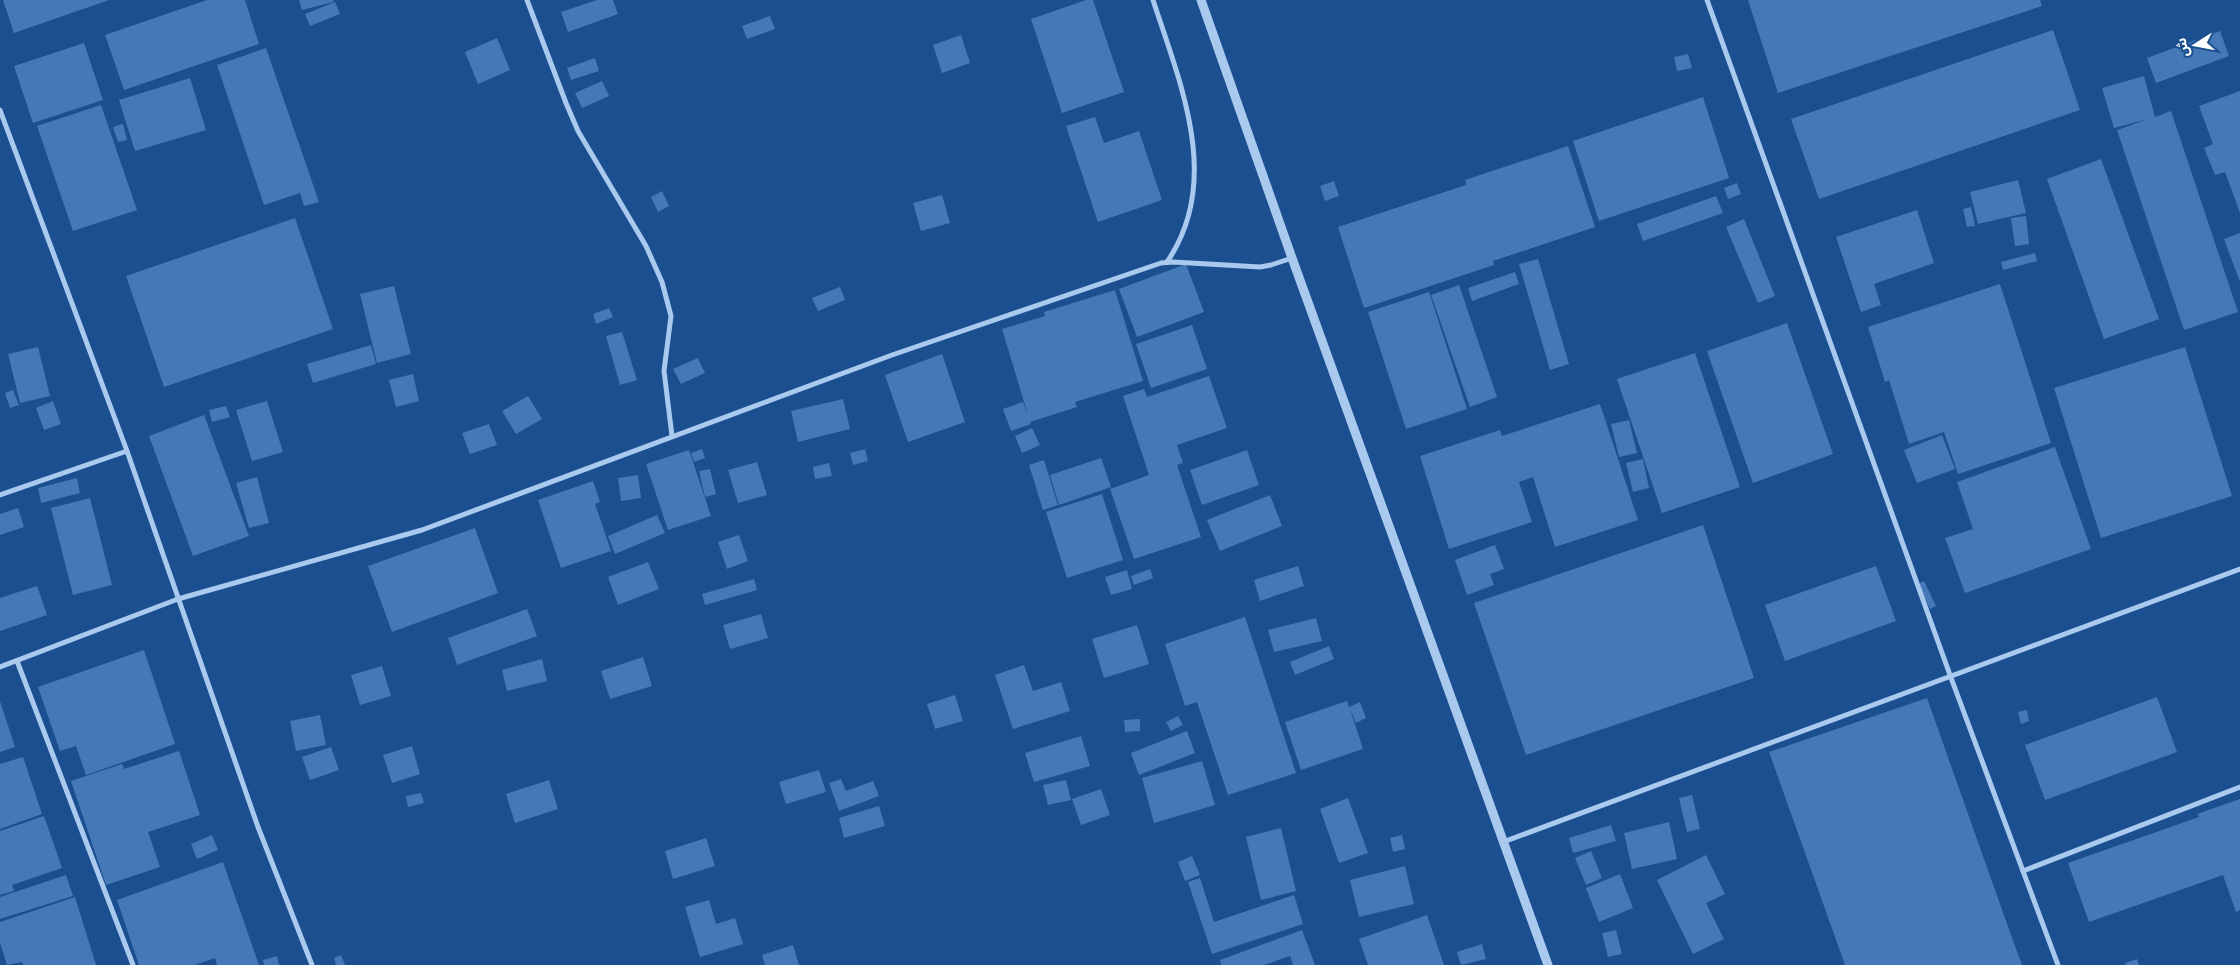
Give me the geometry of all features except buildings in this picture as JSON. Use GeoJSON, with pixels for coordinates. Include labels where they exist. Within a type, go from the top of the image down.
{"type":"FeatureCollection","features":[{"type":"Feature","properties":{"kind":"street"},"geometry":{"type":"LineString","coordinates":[[527,0],[578,131],[646,246],[662,282],[671,316],[664,371],[672,436]]}},
{"type":"Feature","properties":{"kind":"street"},"geometry":{"type":"LineString","coordinates":[[1153,0],[1186,102],[1194,154],[1194,200],[1181,239],[1167,262]]}},
{"type":"Feature","properties":{"kind":"street"},"geometry":{"type":"LineString","coordinates":[[1201,0],[1292,258],[1548,965]]}},
{"type":"Feature","properties":{"kind":"street"},"geometry":{"type":"LineString","coordinates":[[1707,0],[1950,675],[2058,965]]}},
{"type":"Feature","properties":{"kind":"street"},"geometry":{"type":"LineString","coordinates":[[0,110],[127,451],[258,827],[312,965]]}},
{"type":"Feature","properties":{"kind":"street"},"geometry":{"type":"LineString","coordinates":[[0,667],[178,599],[422,530],[892,355],[1167,262],[1260,267],[1271,266],[1292,258]]}},
{"type":"Feature","properties":{"kind":"street"},"geometry":{"type":"LineString","coordinates":[[0,496],[127,451]]}},
{"type":"Feature","properties":{"kind":"street"},"geometry":{"type":"LineString","coordinates":[[1503,842],[2240,569]]}},
{"type":"Feature","properties":{"kind":"street"},"geometry":{"type":"LineString","coordinates":[[17,660],[133,965]]}},
{"type":"Feature","properties":{"kind":"street"},"geometry":{"type":"LineString","coordinates":[[2023,872],[2240,787]]}}]}
